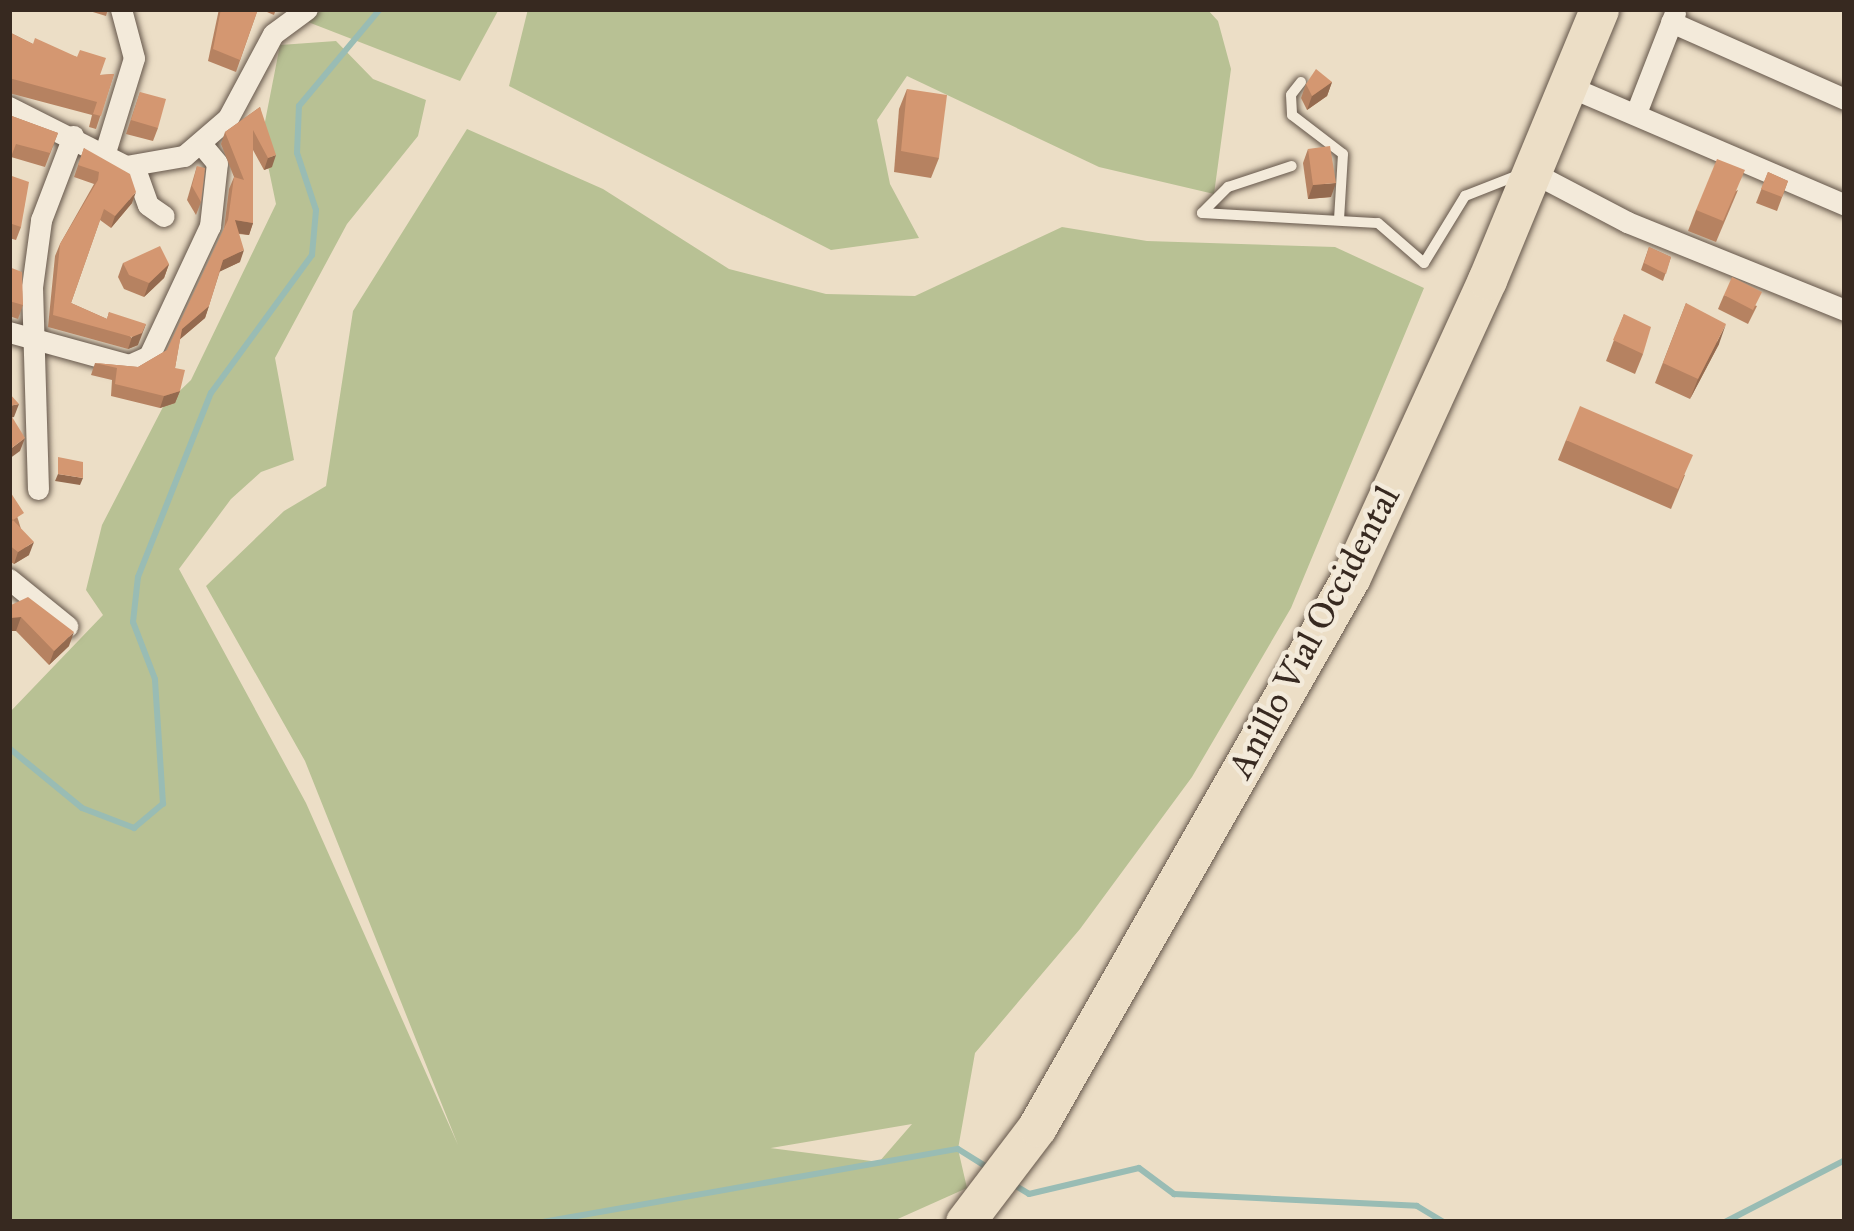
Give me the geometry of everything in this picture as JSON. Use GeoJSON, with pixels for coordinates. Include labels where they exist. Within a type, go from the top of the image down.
{"type":"FeatureCollection","features":[{"type":"Feature","properties":{"kind":"highway","name":"Anillo Vial Occidental"},"geometry":{"type":"LineString","coordinates":[[965,1222],[1037,1126],[1351,577],[1599,9]]}},
{"type":"Feature","properties":{"kind":"street"},"geometry":{"type":"LineString","coordinates":[[106,149],[134,58],[122,9]]}},
{"type":"Feature","properties":{"kind":"street"},"geometry":{"type":"LineString","coordinates":[[134,166],[184,156],[201,144],[244,98],[273,34],[307,9]]}},
{"type":"Feature","properties":{"kind":"street"},"geometry":{"type":"LineString","coordinates":[[1636,113],[1674,15],[1845,99]]}},
{"type":"Feature","properties":{"kind":"street"},"geometry":{"type":"LineString","coordinates":[[1568,86],[1845,205]]}},
{"type":"Feature","properties":{"kind":"street"},"geometry":{"type":"LineString","coordinates":[[9,107],[134,166],[148,205],[164,217]]}},
{"type":"Feature","properties":{"kind":"street"},"geometry":{"type":"LineString","coordinates":[[38,488],[32,338],[41,220],[73,136]]}},
{"type":"Feature","properties":{"kind":"street"},"geometry":{"type":"LineString","coordinates":[[9,332],[129,365],[148,356],[210,226],[217,163],[201,144]]}},
{"type":"Feature","properties":{"kind":"street"},"geometry":{"type":"LineString","coordinates":[[1531,171],[1644,230],[1845,310]]}},
{"type":"Feature","properties":{"kind":"street"},"geometry":{"type":"LineString","coordinates":[[9,579],[68,626]]}},
{"type":"Feature","properties":{"kind":"lane"},"geometry":{"type":"LineString","coordinates":[[1301,82],[1292,115],[1343,154],[1340,219]]}},
{"type":"Feature","properties":{"kind":"lane"},"geometry":{"type":"LineString","coordinates":[[1292,166],[1228,187],[1202,213],[1378,223],[1424,263],[1466,196],[1531,171]]}},
{"type":"Feature","properties":{"kind":"green space"},"geometry":{"type":"Polygon","coordinates":[[[322,9],[499,9],[460,81],[308,22],[322,9]]]}},
{"type":"Feature","properties":{"kind":"green space"},"geometry":{"type":"Polygon","coordinates":[[[528,9],[1207,9],[1218,21],[1231,69],[1214,194],[1099,167],[907,76],[877,120],[890,184],[919,238],[831,250],[509,86],[528,9]]]}},
{"type":"Feature","properties":{"kind":"green space"},"geometry":{"type":"Polygon","coordinates":[[[336,41],[373,79],[426,100],[418,136],[347,224],[275,358],[294,460],[261,472],[231,499],[179,569],[306,803],[458,1145],[305,761],[206,586],[284,511],[326,486],[353,311],[467,129],[603,189],[729,269],[826,294],[915,296],[1062,227],[1147,241],[1335,247],[1424,288],[1291,608],[1192,777],[1080,929],[975,1053],[958,1149],[967,1188],[891,1222],[9,1222],[9,713],[103,615],[86,590],[102,525],[163,407],[191,380],[276,204],[262,137],[280,45],[336,41]],[[912,1124],[770,1148],[879,1162],[912,1124]]]}},
{"type":"Feature","properties":{"kind":"building"},"geometry":{"type":"Polygon","coordinates":[[[221,9],[258,9],[240,60],[213,49],[221,9]]]}},
{"type":"Feature","properties":{"kind":"building"},"geometry":{"type":"Polygon","coordinates":[[[9,32],[77,57],[80,50],[106,58],[100,75],[114,74],[101,116],[93,114],[97,102],[9,78],[9,32]]]}},
{"type":"Feature","properties":{"kind":"building"},"geometry":{"type":"Polygon","coordinates":[[[1316,69],[1332,82],[1312,96],[1306,84],[1316,69]]]}},
{"type":"Feature","properties":{"kind":"building"},"geometry":{"type":"Polygon","coordinates":[[[907,89],[947,95],[939,158],[901,151],[907,89]]]}},
{"type":"Feature","properties":{"kind":"building"},"geometry":{"type":"Polygon","coordinates":[[[140,92],[166,99],[158,128],[131,120],[140,92]]]}},
{"type":"Feature","properties":{"kind":"building"},"geometry":{"type":"Polygon","coordinates":[[[260,107],[276,155],[268,158],[253,130],[253,223],[235,220],[244,250],[223,260],[209,306],[182,329],[175,368],[185,370],[180,391],[164,396],[115,384],[117,368],[95,363],[138,367],[167,350],[228,220],[234,177],[244,180],[225,132],[260,107]]]}},
{"type":"Feature","properties":{"kind":"building"},"geometry":{"type":"Polygon","coordinates":[[[9,115],[58,133],[50,153],[16,144],[9,162],[9,115]]]}},
{"type":"Feature","properties":{"kind":"building"},"geometry":{"type":"Polygon","coordinates":[[[1330,146],[1336,183],[1313,185],[1308,149],[1330,146]]]}},
{"type":"Feature","properties":{"kind":"building"},"geometry":{"type":"Polygon","coordinates":[[[84,148],[130,174],[136,192],[115,216],[104,209],[71,303],[107,319],[109,312],[146,324],[142,333],[132,337],[53,315],[60,244],[98,180],[99,172],[78,165],[84,148]]]}},
{"type":"Feature","properties":{"kind":"building"},"geometry":{"type":"Polygon","coordinates":[[[1717,159],[1745,170],[1723,221],[1696,210],[1717,159]]]}},
{"type":"Feature","properties":{"kind":"building"},"geometry":{"type":"Polygon","coordinates":[[[197,166],[205,168],[201,202],[192,186],[197,166]]]}},
{"type":"Feature","properties":{"kind":"building"},"geometry":{"type":"Polygon","coordinates":[[[1768,172],[1788,181],[1782,197],[1761,189],[1768,172]]]}},
{"type":"Feature","properties":{"kind":"building"},"geometry":{"type":"Polygon","coordinates":[[[9,175],[29,182],[21,227],[9,223],[9,175]]]}},
{"type":"Feature","properties":{"kind":"building"},"geometry":{"type":"Polygon","coordinates":[[[160,246],[169,264],[149,283],[129,275],[123,263],[160,246]]]}},
{"type":"Feature","properties":{"kind":"building"},"geometry":{"type":"Polygon","coordinates":[[[1649,247],[1671,257],[1666,274],[1644,263],[1649,247]]]}},
{"type":"Feature","properties":{"kind":"building"},"geometry":{"type":"Polygon","coordinates":[[[9,267],[22,272],[23,305],[9,301],[9,267]]]}},
{"type":"Feature","properties":{"kind":"building"},"geometry":{"type":"Polygon","coordinates":[[[1732,277],[1762,292],[1753,310],[1724,295],[1732,277]]]}},
{"type":"Feature","properties":{"kind":"building"},"geometry":{"type":"Polygon","coordinates":[[[1686,303],[1726,324],[1698,379],[1663,363],[1686,303]]]}},
{"type":"Feature","properties":{"kind":"building"},"geometry":{"type":"Polygon","coordinates":[[[1624,314],[1651,327],[1643,354],[1613,340],[1624,314]]]}},
{"type":"Feature","properties":{"kind":"building"},"geometry":{"type":"Polygon","coordinates":[[[1580,406],[1693,455],[1678,489],[1566,440],[1580,406]]]}},
{"type":"Feature","properties":{"kind":"building"},"geometry":{"type":"Polygon","coordinates":[[[9,412],[25,438],[9,450],[9,412]]]}},
{"type":"Feature","properties":{"kind":"building"},"geometry":{"type":"Polygon","coordinates":[[[58,457],[83,462],[83,478],[58,474],[58,457]]]}},
{"type":"Feature","properties":{"kind":"building"},"geometry":{"type":"Polygon","coordinates":[[[9,490],[24,513],[13,520],[9,516],[9,490]]]}},
{"type":"Feature","properties":{"kind":"building"},"geometry":{"type":"Polygon","coordinates":[[[13,520],[34,542],[18,552],[9,545],[13,520]]]}},
{"type":"Feature","properties":{"kind":"building"},"geometry":{"type":"Polygon","coordinates":[[[28,597],[74,632],[54,651],[21,617],[9,618],[9,606],[28,597]]]}},
{"type":"Feature","properties":{"kind":"waterway"},"geometry":{"type":"LineString","coordinates":[[9,748],[82,808],[134,828],[163,804],[155,679],[133,622],[138,577],[211,393],[312,255],[316,210],[297,153],[299,106],[380,9]]}},
{"type":"Feature","properties":{"kind":"waterway"},"geometry":{"type":"LineString","coordinates":[[543,1222],[958,1149],[990,1169]]}},
{"type":"Feature","properties":{"kind":"waterway"},"geometry":{"type":"LineString","coordinates":[[1725,1222],[1845,1160]]}},
{"type":"Feature","properties":{"kind":"waterway"},"geometry":{"type":"LineString","coordinates":[[1011,1183],[1029,1194],[1139,1168],[1174,1194],[1417,1206],[1444,1222]]}}]}
